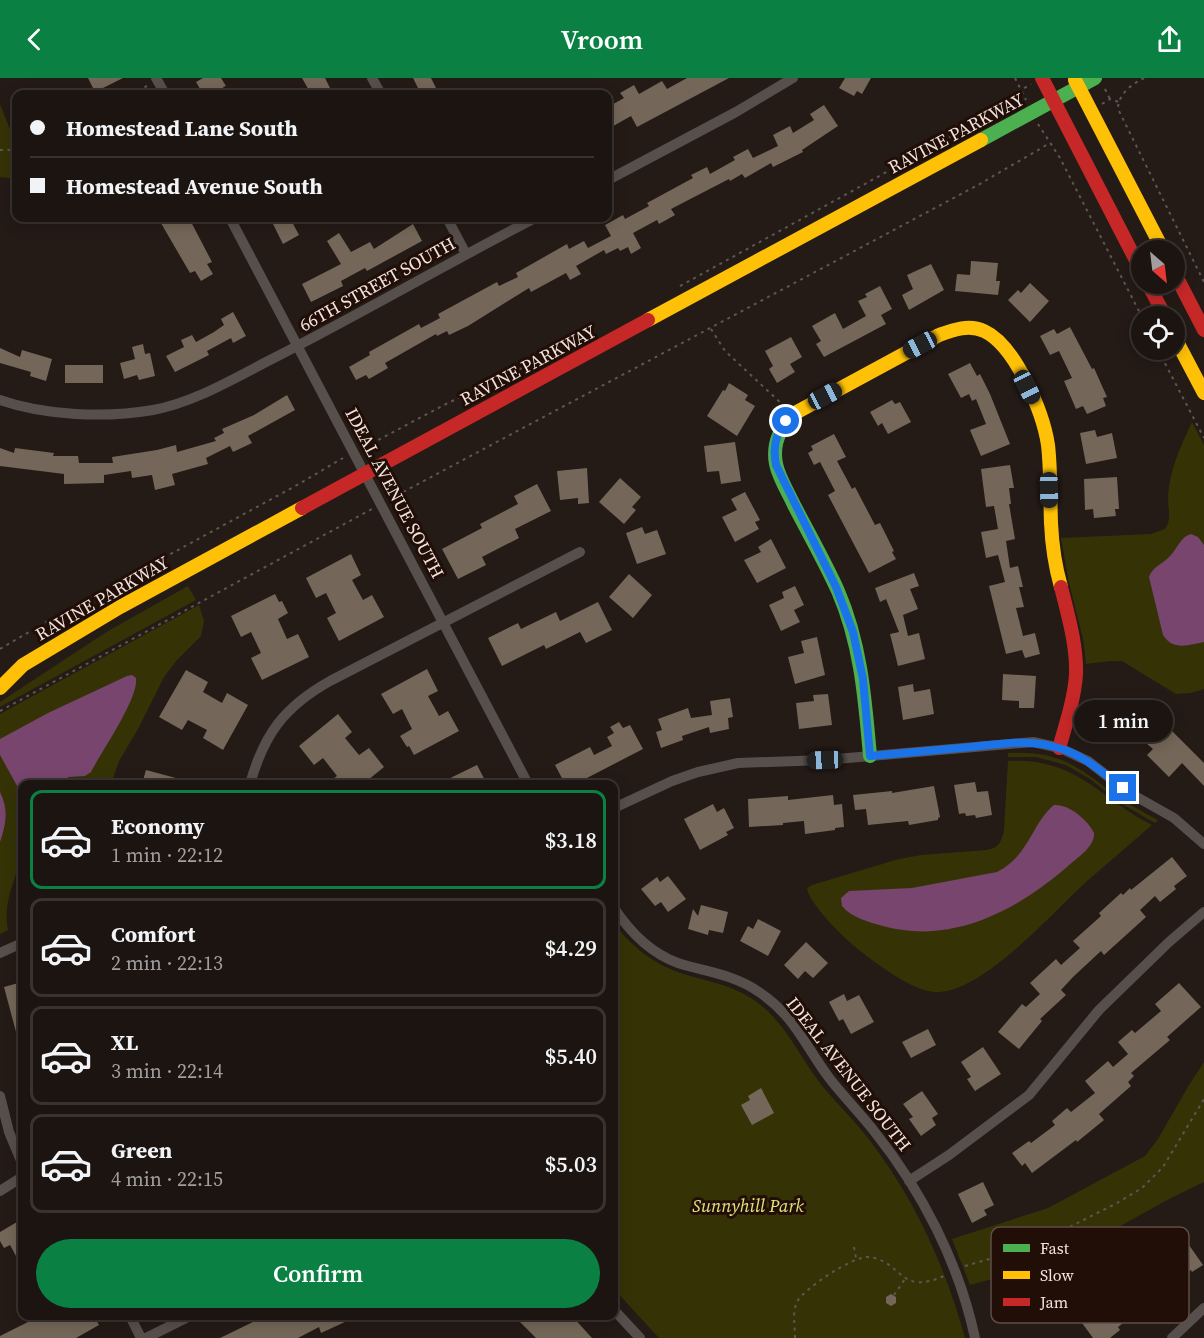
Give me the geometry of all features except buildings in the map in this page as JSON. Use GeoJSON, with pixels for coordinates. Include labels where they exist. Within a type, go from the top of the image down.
{"type":"FeatureCollection","features":[{"type":"Feature","properties":{"kind":"street"},"geometry":{"type":"LineString","coordinates":[[1042,78],[1131,251]]}},
{"type":"Feature","properties":{"kind":"street","name":"RAVINE PARKWAY"},"geometry":{"type":"LineString","coordinates":[[0,688],[23,665],[120,607],[1054,101],[1077,82],[1095,78]]}},
{"type":"Feature","properties":{"kind":"street"},"geometry":{"type":"LineString","coordinates":[[612,178],[736,112],[788,81]]}},
{"type":"Feature","properties":{"kind":"street"},"geometry":{"type":"LineString","coordinates":[[1077,82],[1158,240]]}},
{"type":"Feature","properties":{"kind":"street","name":"IDEAL AVENUE SOUTH"},"geometry":{"type":"LineString","coordinates":[[232,222],[526,780]]}},
{"type":"Feature","properties":{"kind":"street"},"geometry":{"type":"LineString","coordinates":[[449,222],[466,254]]}},
{"type":"Feature","properties":{"kind":"street","name":"66TH STREET SOUTH"},"geometry":{"type":"LineString","coordinates":[[0,400],[21,408],[110,414],[154,410],[186,400],[298,345],[527,222]]}},
{"type":"Feature","properties":{"kind":"street"},"geometry":{"type":"LineString","coordinates":[[1185,293],[1204,330]]}},
{"type":"Feature","properties":{"kind":"street"},"geometry":{"type":"LineString","coordinates":[[870,756],[863,679],[851,626],[836,587],[776,465],[775,450],[778,434],[783,424],[793,414],[949,331],[964,328],[976,329],[993,335],[1004,345],[1035,403],[1048,444],[1052,542],[1060,591],[1076,661],[1073,700],[1059,748]]}},
{"type":"Feature","properties":{"kind":"street"},"geometry":{"type":"LineString","coordinates":[[1185,357],[1204,393]]}},
{"type":"Feature","properties":{"kind":"street"},"geometry":{"type":"LineString","coordinates":[[251,780],[270,733],[297,702],[330,681],[580,552]]}},
{"type":"Feature","properties":{"kind":"street","name":"RAVINE PARKWAY"},"geometry":{"type":"LineString","coordinates":[[0,671],[23,665]]}},
{"type":"Feature","properties":{"kind":"street"},"geometry":{"type":"LineString","coordinates":[[618,806],[662,784],[716,767],[758,761],[825,760],[1038,743],[1059,748],[1092,763],[1128,792],[1174,818],[1204,844]]}},
{"type":"Feature","properties":{"kind":"street"},"geometry":{"type":"LineString","coordinates":[[909,1181],[949,1155],[1032,1092],[1100,1010],[1169,942],[1204,912]]}},
{"type":"Feature","properties":{"kind":"street","name":"IDEAL AVENUE SOUTH"},"geometry":{"type":"LineString","coordinates":[[618,913],[635,935],[656,952],[680,963],[736,979],[758,991],[781,1009],[795,1026],[824,1071],[875,1131],[909,1181],[932,1221],[953,1266],[975,1338]]}},
{"type":"Feature","properties":{"kind":"street"},"geometry":{"type":"LineString","coordinates":[[0,953],[18,945]]}},
{"type":"Feature","properties":{"kind":"street"},"geometry":{"type":"LineString","coordinates":[[0,1096],[9,1132],[18,1153]]}},
{"type":"Feature","properties":{"kind":"street"},"geometry":{"type":"LineString","coordinates":[[0,1191],[18,1180]]}},
{"type":"Feature","properties":{"kind":"street"},"geometry":{"type":"LineString","coordinates":[[1189,1322],[1204,1308]]}},
{"type":"Feature","properties":{"kind":"street"},"geometry":{"type":"LineString","coordinates":[[618,1314],[640,1338]]}},
{"type":"Feature","properties":{"kind":"street"},"geometry":{"type":"LineString","coordinates":[[132,1320],[141,1338]]}},
{"type":"Feature","properties":{"kind":"street"},"geometry":{"type":"LineString","coordinates":[[147,1338],[182,1320]]}},
{"type":"Feature","properties":{"kind":"street"},"geometry":{"type":"LineString","coordinates":[[1172,1338],[1188,1323]]}},
{"type":"Feature","properties":{"kind":"path"},"geometry":{"type":"LineString","coordinates":[[680,286],[970,126],[996,105],[1021,90],[1015,78]]}},
{"type":"Feature","properties":{"kind":"path"},"geometry":{"type":"LineString","coordinates":[[1144,78],[1128,88],[1119,102],[1118,109],[1204,282]]}},
{"type":"Feature","properties":{"kind":"path"},"geometry":{"type":"LineString","coordinates":[[137,90],[157,79]]}},
{"type":"Feature","properties":{"kind":"path"},"geometry":{"type":"LineString","coordinates":[[1045,137],[1060,158],[1136,306]]}},
{"type":"Feature","properties":{"kind":"path"},"geometry":{"type":"LineString","coordinates":[[393,498],[996,176],[1050,143]]}},
{"type":"Feature","properties":{"kind":"path"},"geometry":{"type":"LineString","coordinates":[[711,329],[725,351],[793,414]]}},
{"type":"Feature","properties":{"kind":"path"},"geometry":{"type":"LineString","coordinates":[[0,649],[354,452],[446,404],[583,338]]}},
{"type":"Feature","properties":{"kind":"path"},"geometry":{"type":"LineString","coordinates":[[1163,360],[1204,438]]}},
{"type":"Feature","properties":{"kind":"path"},"geometry":{"type":"LineString","coordinates":[[0,711],[368,510]]}},
{"type":"Feature","properties":{"kind":"path"},"geometry":{"type":"LineString","coordinates":[[1070,1227],[1142,1188],[1159,1172],[1204,1099]]}},
{"type":"Feature","properties":{"kind":"path"},"geometry":{"type":"LineString","coordinates":[[854,1247],[856,1258]]}},
{"type":"Feature","properties":{"kind":"path"},"geometry":{"type":"LineString","coordinates":[[795,1338],[795,1312],[799,1299],[811,1287],[856,1258],[865,1256],[878,1260],[905,1278],[921,1283],[940,1277]]}},
{"type":"Feature","properties":{"kind":"path"},"geometry":{"type":"LineString","coordinates":[[964,1266],[991,1258]]}},
{"type":"Feature","properties":{"kind":"path"},"geometry":{"type":"LineString","coordinates":[[894,1295],[905,1278]]}},
{"type":"Feature","properties":{"kind":"green space"},"geometry":{"type":"Polygon","coordinates":[[[0,104],[12,134],[12,178],[0,177],[0,104]]]}},
{"type":"Feature","properties":{"kind":"green space"},"geometry":{"type":"Polygon","coordinates":[[[1192,422],[1204,445],[1204,689],[1176,694],[1122,661],[1086,664],[1083,639],[1061,538],[1151,534],[1165,529],[1169,518],[1169,488],[1176,458],[1192,422]]]}},
{"type":"Feature","properties":{"kind":"green space"},"geometry":{"type":"Polygon","coordinates":[[[188,586],[196,600],[0,707],[0,702],[108,631],[188,586]]]}},
{"type":"Feature","properties":{"kind":"green space"},"geometry":{"type":"Polygon","coordinates":[[[199,605],[204,621],[201,636],[164,677],[119,761],[112,780],[18,780],[18,867],[8,899],[8,930],[0,934],[0,714],[199,605]]]}},
{"type":"Feature","properties":{"kind":"green space"},"geometry":{"type":"Polygon","coordinates":[[[1008,753],[1041,754],[1066,762],[1158,820],[1155,823],[1122,804],[1090,779],[1066,765],[1036,757],[1008,757],[1008,753]]]}},
{"type":"Feature","properties":{"kind":"green space"},"geometry":{"type":"Polygon","coordinates":[[[1008,761],[1032,762],[1070,772],[1152,825],[994,967],[973,981],[952,990],[934,992],[915,987],[885,969],[853,945],[820,912],[807,888],[899,859],[994,848],[1004,831],[1008,761]]]}},
{"type":"Feature","properties":{"kind":"green space","name":"Sunnyhill Park"},"geometry":{"type":"Polygon","coordinates":[[[618,929],[638,949],[656,962],[676,971],[736,990],[762,1006],[781,1026],[820,1083],[868,1138],[900,1184],[938,1258],[965,1338],[659,1338],[618,1293],[618,929]]]}},
{"type":"Feature","properties":{"kind":"green space"},"geometry":{"type":"Polygon","coordinates":[[[1204,1062],[1204,1182],[1119,1227],[991,1227],[991,1279],[970,1285],[952,1239],[1048,1208],[1145,1156],[1158,1139],[1204,1062]]]}},
{"type":"Feature","properties":{"kind":"shaded area"},"geometry":{"type":"Polygon","coordinates":[[[1191,534],[1198,537],[1204,545],[1204,642],[1182,646],[1172,643],[1163,635],[1149,577],[1182,540],[1191,534]]]}},
{"type":"Feature","properties":{"kind":"shaded area"},"geometry":{"type":"Polygon","coordinates":[[[132,675],[136,678],[132,698],[91,772],[85,776],[69,777],[63,780],[18,780],[18,788],[0,755],[0,739],[48,713],[132,675]]]}},
{"type":"Feature","properties":{"kind":"shaded area"},"geometry":{"type":"Polygon","coordinates":[[[0,792],[5,805],[6,817],[0,842],[0,792]]]}},
{"type":"Feature","properties":{"kind":"shaded area"},"geometry":{"type":"Polygon","coordinates":[[[1054,805],[1066,807],[1083,818],[1094,833],[1092,843],[1047,883],[1005,910],[958,927],[934,931],[909,931],[883,926],[856,917],[842,906],[841,898],[849,891],[912,888],[997,872],[1017,857],[1040,821],[1054,805]]]}},
{"type":"Feature","properties":{"kind":"traffic: fast"},"geometry":{"type":"LineString","coordinates":[[981,140],[1095,78]]}},
{"type":"Feature","properties":{"kind":"traffic: fast"},"geometry":{"type":"LineString","coordinates":[[797,412],[786,423],[779,435],[775,449],[776,464],[784,485],[828,569],[846,611],[861,672],[870,756]]}},
{"type":"Feature","properties":{"kind":"traffic: slow"},"geometry":{"type":"LineString","coordinates":[[1075,80],[1158,240]]}},
{"type":"Feature","properties":{"kind":"traffic: slow"},"geometry":{"type":"LineString","coordinates":[[648,320],[981,140]]}},
{"type":"Feature","properties":{"kind":"traffic: slow"},"geometry":{"type":"LineString","coordinates":[[797,412],[939,335],[961,329],[973,328],[984,331],[1006,350],[1017,365],[1034,398],[1045,431],[1050,464],[1052,539],[1061,587]]}},
{"type":"Feature","properties":{"kind":"traffic: slow"},"geometry":{"type":"LineString","coordinates":[[1185,357],[1204,393]]}},
{"type":"Feature","properties":{"kind":"traffic: slow"},"geometry":{"type":"LineString","coordinates":[[0,688],[23,665],[120,607],[302,508]]}},
{"type":"Feature","properties":{"kind":"traffic: jam"},"geometry":{"type":"LineString","coordinates":[[1042,78],[1131,251]]}},
{"type":"Feature","properties":{"kind":"traffic: jam"},"geometry":{"type":"LineString","coordinates":[[1185,293],[1204,330]]}},
{"type":"Feature","properties":{"kind":"traffic: jam"},"geometry":{"type":"LineString","coordinates":[[1153,294],[1160,306]]}},
{"type":"Feature","properties":{"kind":"traffic: jam"},"geometry":{"type":"LineString","coordinates":[[302,508],[648,320]]}},
{"type":"Feature","properties":{"kind":"traffic: jam"},"geometry":{"type":"LineString","coordinates":[[1059,748],[1072,703],[1076,675],[1074,641],[1061,587]]}},
{"type":"Feature","properties":{"kind":"route"},"geometry":{"type":"LineString","coordinates":[[786,421],[779,431],[776,443],[774,453],[776,465],[836,587],[853,632],[863,679],[870,756],[1022,742],[1038,743],[1060,748],[1084,758],[1123,788]]}}]}
